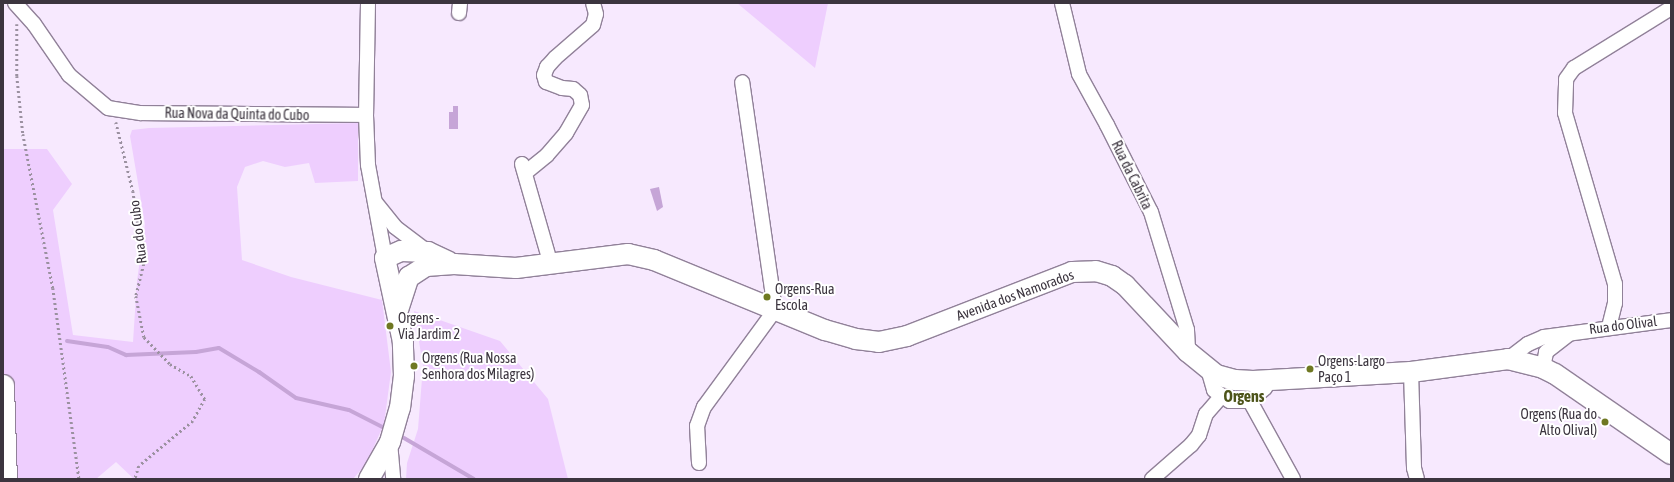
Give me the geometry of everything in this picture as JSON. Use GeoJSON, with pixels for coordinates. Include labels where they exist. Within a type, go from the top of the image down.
{"type":"FeatureCollection","features":[{"type":"Feature","properties":{"kind":"main road"},"geometry":{"type":"LineString","coordinates":[[3,386],[6,479]]}},
{"type":"Feature","properties":{"kind":"street"},"geometry":{"type":"LineString","coordinates":[[368,3],[366,115],[368,165],[385,258],[398,310],[403,342],[404,376],[400,408],[390,442],[369,479]]}},
{"type":"Feature","properties":{"kind":"street"},"geometry":{"type":"LineString","coordinates":[[551,265],[524,168],[556,144],[582,105],[580,95],[573,89],[562,88],[546,82],[544,75],[547,67],[555,58],[593,25],[596,14],[593,3]]}},
{"type":"Feature","properties":{"kind":"street","name":"Rua da Cabrita"},"geometry":{"type":"LineString","coordinates":[[1062,3],[1079,74],[1108,125],[1151,212],[1187,330],[1188,352]]}},
{"type":"Feature","properties":{"kind":"street"},"geometry":{"type":"LineString","coordinates":[[21,6],[69,75],[108,108]]}},
{"type":"Feature","properties":{"kind":"street"},"geometry":{"type":"LineString","coordinates":[[1609,327],[1615,303],[1615,284],[1565,113],[1566,79],[1574,68],[1671,8]]}},
{"type":"Feature","properties":{"kind":"street"},"geometry":{"type":"LineString","coordinates":[[700,463],[697,426],[704,408],[775,310],[742,82]]}},
{"type":"Feature","properties":{"kind":"street","name":"Rua Nova da Quinta do Cubo"},"geometry":{"type":"LineString","coordinates":[[108,108],[141,113],[366,115]]}},
{"type":"Feature","properties":{"kind":"street"},"geometry":{"type":"LineString","coordinates":[[374,201],[395,227],[428,252],[454,264]]}},
{"type":"Feature","properties":{"kind":"street"},"geometry":{"type":"LineString","coordinates":[[385,258],[401,251],[428,252]]}},
{"type":"Feature","properties":{"kind":"street","name":"Avenida dos Namorados"},"geometry":{"type":"LineString","coordinates":[[454,264],[516,268],[551,265],[628,254],[654,260],[825,330],[856,339],[879,342],[907,336],[1072,272],[1096,271],[1112,276],[1125,285],[1188,352],[1208,369],[1235,380],[1411,372],[1508,359],[1543,368],[1671,454]]}},
{"type":"Feature","properties":{"kind":"street"},"geometry":{"type":"LineString","coordinates":[[385,258],[417,269]]}},
{"type":"Feature","properties":{"kind":"street"},"geometry":{"type":"LineString","coordinates":[[398,310],[403,287],[417,269],[426,266],[454,264]]}},
{"type":"Feature","properties":{"kind":"street","name":"Rua do Olival"},"geometry":{"type":"LineString","coordinates":[[1508,359],[1528,344],[1544,336],[1671,320]]}},
{"type":"Feature","properties":{"kind":"street","name":"Rua do Olival"},"geometry":{"type":"LineString","coordinates":[[1543,368],[1546,352],[1575,331]]}},
{"type":"Feature","properties":{"kind":"street"},"geometry":{"type":"LineString","coordinates":[[1208,369],[1210,381],[1221,397],[1235,402],[1250,401],[1265,388],[1269,379]]}},
{"type":"Feature","properties":{"kind":"street"},"geometry":{"type":"LineString","coordinates":[[1411,372],[1414,468],[1417,479]]}},
{"type":"Feature","properties":{"kind":"street"},"geometry":{"type":"LineString","coordinates":[[1152,479],[1195,440],[1206,414],[1221,397]]}},
{"type":"Feature","properties":{"kind":"street"},"geometry":{"type":"LineString","coordinates":[[1250,401],[1293,479]]}},
{"type":"Feature","properties":{"kind":"street"},"geometry":{"type":"LineString","coordinates":[[390,442],[393,479]]}},
{"type":"Feature","properties":{"kind":"path"},"geometry":{"type":"LineString","coordinates":[[21,6],[18,76],[23,134],[53,288],[79,479]]}},
{"type":"Feature","properties":{"kind":"path","name":"Rua do Cubo"},"geometry":{"type":"LineString","coordinates":[[108,108],[116,121],[133,191],[144,264],[136,296],[144,337],[166,361],[191,376],[205,399],[193,421],[140,466],[135,479]]}},
{"type":"Feature","properties":{"kind":"shaded area"},"geometry":{"type":"Polygon","coordinates":[[[737,3],[828,3],[815,68],[737,3]]]}},
{"type":"Feature","properties":{"kind":"shaded area"},"geometry":{"type":"Polygon","coordinates":[[[453,106],[458,106],[458,129],[449,129],[449,112],[453,112],[453,106]]]}},
{"type":"Feature","properties":{"kind":"shaded area"},"geometry":{"type":"Polygon","coordinates":[[[358,123],[358,181],[315,183],[309,163],[285,167],[263,161],[245,167],[237,187],[242,260],[291,277],[382,300],[391,372],[384,424],[366,464],[353,479],[134,479],[116,462],[96,479],[3,479],[3,149],[47,149],[72,184],[53,210],[73,335],[133,342],[137,281],[145,224],[130,136],[132,130],[149,128],[358,123]]]}},
{"type":"Feature","properties":{"kind":"shaded area"},"geometry":{"type":"Polygon","coordinates":[[[659,187],[663,207],[657,211],[650,189],[659,187]]]}},
{"type":"Feature","properties":{"kind":"shaded area"},"geometry":{"type":"Polygon","coordinates":[[[414,311],[500,341],[548,399],[568,479],[406,479],[407,463],[418,429],[423,366],[414,311]]]}},
{"type":"Feature","properties":{"kind":"waterway"},"geometry":{"type":"LineString","coordinates":[[67,341],[108,347],[126,355],[196,352],[219,348],[259,372],[296,398],[349,410],[383,427]]}},
{"type":"Feature","properties":{"kind":"waterway"},"geometry":{"type":"LineString","coordinates":[[404,438],[474,479]]}},
{"type":"Feature","properties":{"kind":"place","name":"Orgens-Rua Escola"},"geometry":{"type":"Point","coordinates":[767,297]}},
{"type":"Feature","properties":{"kind":"place","name":"Orgens - Via Jardim 2"},"geometry":{"type":"Point","coordinates":[390,326]}},
{"type":"Feature","properties":{"kind":"place","name":"Orgens (Rua Nossa Senhora dos Milagres)"},"geometry":{"type":"Point","coordinates":[414,366]}},
{"type":"Feature","properties":{"kind":"place","name":"Orgens-Largo Paço 1"},"geometry":{"type":"Point","coordinates":[1310,369]}},
{"type":"Feature","properties":{"kind":"place","name":"Orgens (Rua do Alto Olival)"},"geometry":{"type":"Point","coordinates":[1605,422]}},
{"type":"Feature","properties":{"kind":"district","name":"Orgens"},"geometry":{"type":"Point","coordinates":[1244,396]}}]}
